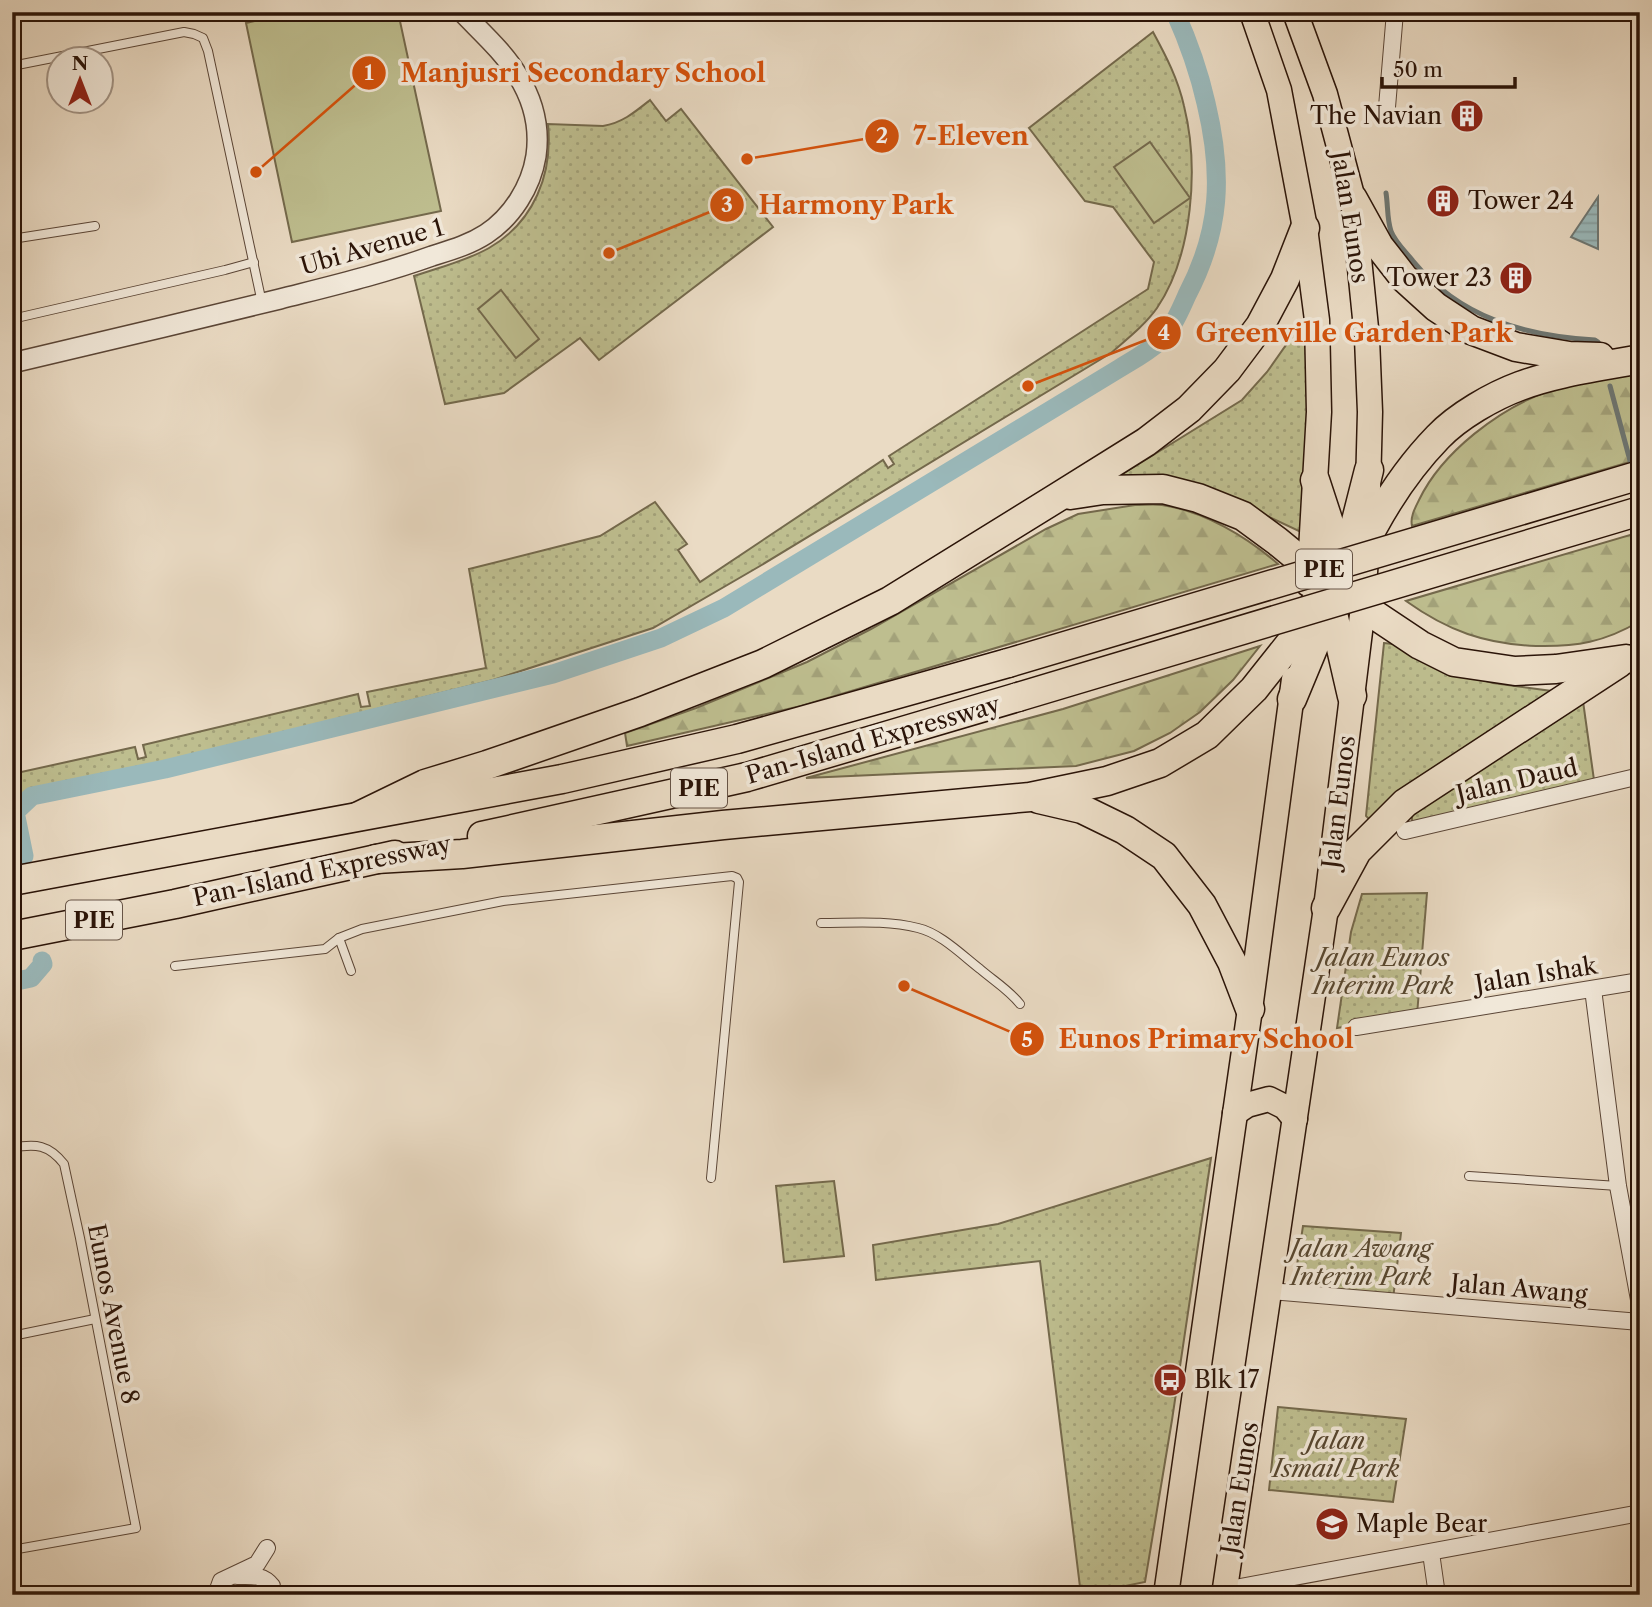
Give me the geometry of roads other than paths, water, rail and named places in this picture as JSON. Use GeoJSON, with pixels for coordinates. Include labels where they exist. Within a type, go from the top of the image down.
{"type":"FeatureCollection","features":[{"type":"Feature","properties":{"kind":"highway","name":"Jalan Eunos"},"geometry":{"type":"LineString","coordinates":[[1252,12],[1279,90],[1305,228],[1317,320],[1319,412],[1315,480]]}},
{"type":"Feature","properties":{"kind":"highway","name":"Jalan Eunos"},"geometry":{"type":"LineString","coordinates":[[1224,1592],[1326,908],[1363,607],[1367,537],[1370,412],[1367,338],[1353,200],[1325,94],[1295,12]]}},
{"type":"Feature","properties":{"kind":"highway"},"geometry":{"type":"LineString","coordinates":[[1353,200],[1379,246],[1404,278],[1436,307],[1471,330],[1516,347],[1569,356],[1640,358]]}},
{"type":"Feature","properties":{"kind":"highway"},"geometry":{"type":"LineString","coordinates":[[359,816],[425,784],[627,716],[764,664],[890,601],[1058,497],[1146,442],[1189,409],[1227,370],[1259,326],[1285,279],[1305,228]]}},
{"type":"Feature","properties":{"kind":"highway"},"geometry":{"type":"LineString","coordinates":[[1292,699],[1330,580],[1367,537],[1414,465],[1439,435],[1487,402],[1520,386],[1640,358]]}},
{"type":"Feature","properties":{"kind":"highway"},"geometry":{"type":"LineString","coordinates":[[376,859],[462,853],[723,825],[1030,797],[1107,781],[1160,763],[1207,735],[1254,689],[1300,631],[1330,580],[1354,529],[1369,470]]}},
{"type":"Feature","properties":{"kind":"highway","name":"Pan-Island Expressway"},"geometry":{"type":"LineString","coordinates":[[12,881],[562,779],[737,738],[1007,663],[1640,475]]}},
{"type":"Feature","properties":{"kind":"highway"},"geometry":{"type":"LineString","coordinates":[[1315,480],[1352,696]]}},
{"type":"Feature","properties":{"kind":"highway"},"geometry":{"type":"LineString","coordinates":[[1058,497],[1125,488],[1163,489],[1198,498],[1243,516],[1363,607],[1420,645],[1454,662],[1515,671],[1556,669],[1633,654]]}},
{"type":"Feature","properties":{"kind":"highway","name":"Pan-Island Expressway"},"geometry":{"type":"LineString","coordinates":[[12,936],[175,904],[747,777],[1640,511]]}},
{"type":"Feature","properties":{"kind":"highway"},"geometry":{"type":"LineString","coordinates":[[1166,1595],[1250,1009],[1300,631]]}},
{"type":"Feature","properties":{"kind":"highway"},"geometry":{"type":"LineString","coordinates":[[1326,908],[1357,851],[1405,803],[1633,654]]}},
{"type":"Feature","properties":{"kind":"highway"},"geometry":{"type":"LineString","coordinates":[[1030,797],[1082,809],[1125,830],[1164,856],[1202,905],[1232,962],[1250,1009]]}},
{"type":"Feature","properties":{"kind":"highway"},"geometry":{"type":"LineString","coordinates":[[1235,1113],[1247,1105],[1269,1099],[1285,1107],[1295,1119]]}},
{"type":"Feature","properties":{"kind":"street","name":"Ubi Avenue 1"},"geometry":{"type":"LineString","coordinates":[[12,363],[262,304],[404,266],[462,246],[495,228],[517,204],[531,177],[537,142],[534,111],[511,65],[462,12]]}},
{"type":"Feature","properties":{"kind":"street"},"geometry":{"type":"LineString","coordinates":[[1387,107],[1395,12]]}},
{"type":"Feature","properties":{"kind":"street","name":"Jalan Daud"},"geometry":{"type":"LineString","coordinates":[[1405,831],[1640,776]]}},
{"type":"Feature","properties":{"kind":"street","name":"Jalan Ishak"},"geometry":{"type":"LineString","coordinates":[[1356,1027],[1640,981]]}},
{"type":"Feature","properties":{"kind":"street"},"geometry":{"type":"LineString","coordinates":[[1593,989],[1618,1186],[1640,1306]]}},
{"type":"Feature","properties":{"kind":"street","name":"Jalan Awang"},"geometry":{"type":"LineString","coordinates":[[1269,1291],[1640,1322]]}},
{"type":"Feature","properties":{"kind":"street"},"geometry":{"type":"LineString","coordinates":[[1224,1592],[1640,1513]]}},
{"type":"Feature","properties":{"kind":"street"},"geometry":{"type":"LineString","coordinates":[[216,1595],[221,1581],[257,1564],[267,1549]]}},
{"type":"Feature","properties":{"kind":"street"},"geometry":{"type":"LineString","coordinates":[[1431,1553],[1437,1595]]}},
{"type":"Feature","properties":{"kind":"street"},"geometry":{"type":"LineString","coordinates":[[231,1576],[260,1576],[267,1579],[272,1586]]}},
{"type":"Feature","properties":{"kind":"lane"},"geometry":{"type":"LineString","coordinates":[[12,66],[184,32],[203,38],[262,304]]}},
{"type":"Feature","properties":{"kind":"lane"},"geometry":{"type":"LineString","coordinates":[[12,239],[95,226]]}},
{"type":"Feature","properties":{"kind":"lane"},"geometry":{"type":"LineString","coordinates":[[12,318],[254,262]]}},
{"type":"Feature","properties":{"kind":"lane"},"geometry":{"type":"LineString","coordinates":[[175,966],[325,949],[339,938],[362,929],[503,901],[732,876],[737,878],[739,883],[711,1178]]}},
{"type":"Feature","properties":{"kind":"lane"},"geometry":{"type":"LineString","coordinates":[[821,923],[885,923],[919,928],[942,940],[1011,993],[1020,1004]]}},
{"type":"Feature","properties":{"kind":"lane"},"geometry":{"type":"LineString","coordinates":[[339,938],[351,971]]}},
{"type":"Feature","properties":{"kind":"lane","name":"Eunos Avenue 8"},"geometry":{"type":"LineString","coordinates":[[12,1148],[33,1145],[46,1148],[64,1164],[135,1528],[12,1550]]}},
{"type":"Feature","properties":{"kind":"lane"},"geometry":{"type":"LineString","coordinates":[[1469,1176],[1618,1186]]}},
{"type":"Feature","properties":{"kind":"lane"},"geometry":{"type":"LineString","coordinates":[[12,1336],[95,1320]]}},
{"type":"Feature","properties":{"kind":"water"},"geometry":{"type":"Polygon","coordinates":[[[1598,197],[1598,249],[1571,237],[1598,197]]]}},
{"type":"Feature","properties":{"kind":"waterway"},"geometry":{"type":"LineString","coordinates":[[24,856],[15,812],[32,796],[165,769],[553,674],[661,638],[724,608],[1151,349],[1172,325],[1198,271],[1207,248],[1216,201],[1215,154],[1206,103],[1193,57],[1175,12]]}},
{"type":"Feature","properties":{"kind":"waterway"},"geometry":{"type":"LineString","coordinates":[[1386,193],[1390,227],[1395,239],[1431,281],[1451,297],[1473,310],[1519,328],[1598,342]]}},
{"type":"Feature","properties":{"kind":"waterway"},"geometry":{"type":"LineString","coordinates":[[1610,386],[1632,468]]}},
{"type":"Feature","properties":{"kind":"waterway"},"geometry":{"type":"LineString","coordinates":[[1636,484],[1640,497]]}},
{"type":"Feature","properties":{"kind":"waterway"},"geometry":{"type":"LineString","coordinates":[[12,982],[31,978],[43,964],[42,961]]}},
{"type":"Feature","properties":{"kind":"place","name":"The Navian"},"geometry":{"type":"Point","coordinates":[1467,116]}},
{"type":"Feature","properties":{"kind":"place","name":"7-Eleven"},"geometry":{"type":"Point","coordinates":[747,159]}},
{"type":"Feature","properties":{"kind":"place","name":"Manjusri Secondary School"},"geometry":{"type":"Point","coordinates":[256,172]}},
{"type":"Feature","properties":{"kind":"place","name":"Tower 24"},"geometry":{"type":"Point","coordinates":[1443,201]}},
{"type":"Feature","properties":{"kind":"place","name":"Harmony Park"},"geometry":{"type":"Point","coordinates":[609,253]}},
{"type":"Feature","properties":{"kind":"place","name":"Tower 23"},"geometry":{"type":"Point","coordinates":[1516,278]}},
{"type":"Feature","properties":{"kind":"place","name":"Greenville Garden Park"},"geometry":{"type":"Point","coordinates":[1028,386]}},
{"type":"Feature","properties":{"kind":"place","name":"Eunos Primary School"},"geometry":{"type":"Point","coordinates":[904,986]}},
{"type":"Feature","properties":{"kind":"place","name":"Blk 17"},"geometry":{"type":"Point","coordinates":[1170,1380]}},
{"type":"Feature","properties":{"kind":"place","name":"Maple Bear"},"geometry":{"type":"Point","coordinates":[1332,1524]}},
{"type":"Feature","properties":{"kind":"park label","name":"Jalan Eunos Interim Park"},"geometry":{"type":"Point","coordinates":[1383,972]}},
{"type":"Feature","properties":{"kind":"park label","name":"Jalan Awang Interim Park"},"geometry":{"type":"Point","coordinates":[1361,1263]}},
{"type":"Feature","properties":{"kind":"park label","name":"Jalan Ismail Park"},"geometry":{"type":"Point","coordinates":[1336,1455]}}]}
